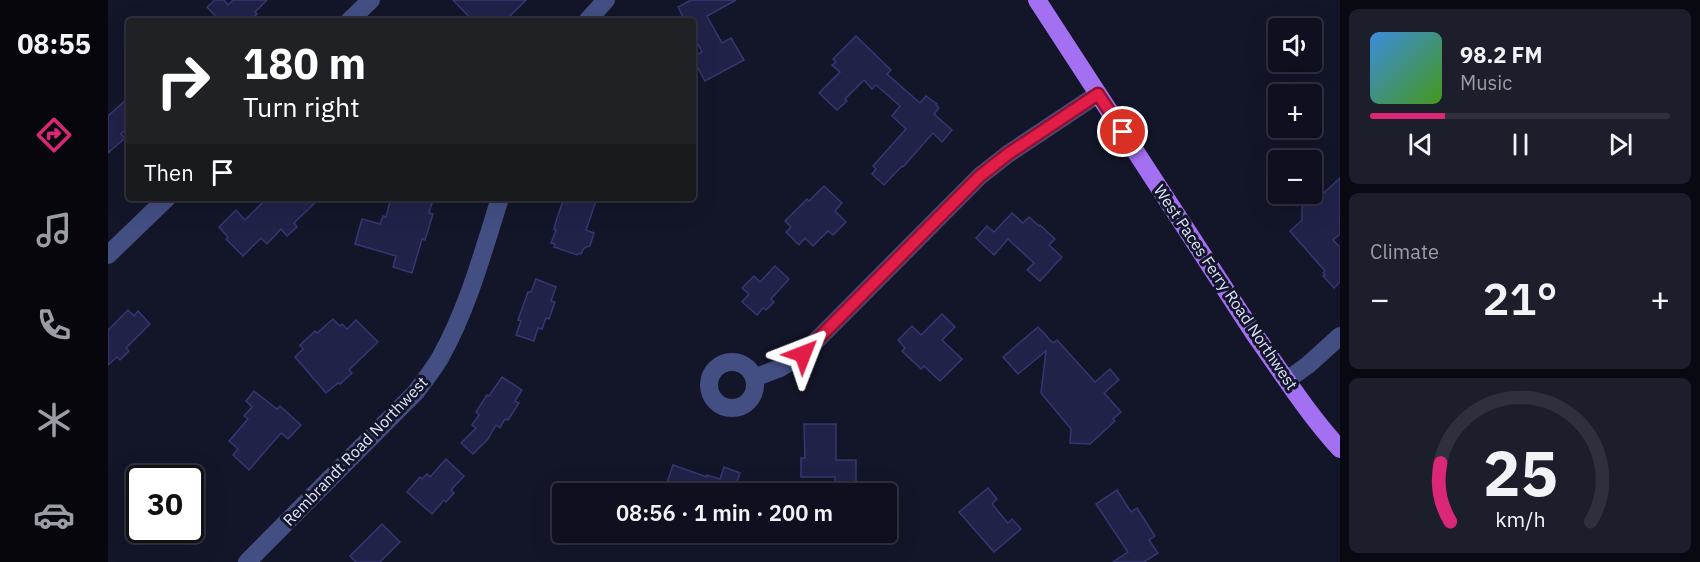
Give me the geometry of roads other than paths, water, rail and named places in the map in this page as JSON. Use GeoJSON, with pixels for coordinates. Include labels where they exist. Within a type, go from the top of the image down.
{"type":"FeatureCollection","features":[{"type":"Feature","properties":{"kind":"main road","name":"West Paces Ferry Road Northwest"},"geometry":{"type":"LineString","coordinates":[[1037,0],[1255,335],[1340,449]]}},
{"type":"Feature","properties":{"kind":"street"},"geometry":{"type":"LineString","coordinates":[[352,18],[371,0]]}},
{"type":"Feature","properties":{"kind":"street"},"geometry":{"type":"LineString","coordinates":[[591,18],[606,0]]}},
{"type":"Feature","properties":{"kind":"street"},"geometry":{"type":"LineString","coordinates":[[754,378],[780,368],[803,354],[980,176],[1008,154],[1098,94]]}},
{"type":"Feature","properties":{"kind":"street"},"geometry":{"type":"LineString","coordinates":[[108,255],[164,201]]}},
{"type":"Feature","properties":{"kind":"street","name":"Rembrandt Road Northwest"},"geometry":{"type":"LineString","coordinates":[[248,562],[416,392],[439,360],[459,321],[499,201]]}},
{"type":"Feature","properties":{"kind":"street"},"geometry":{"type":"LineString","coordinates":[[1287,380],[1308,365],[1340,336]]}}]}
